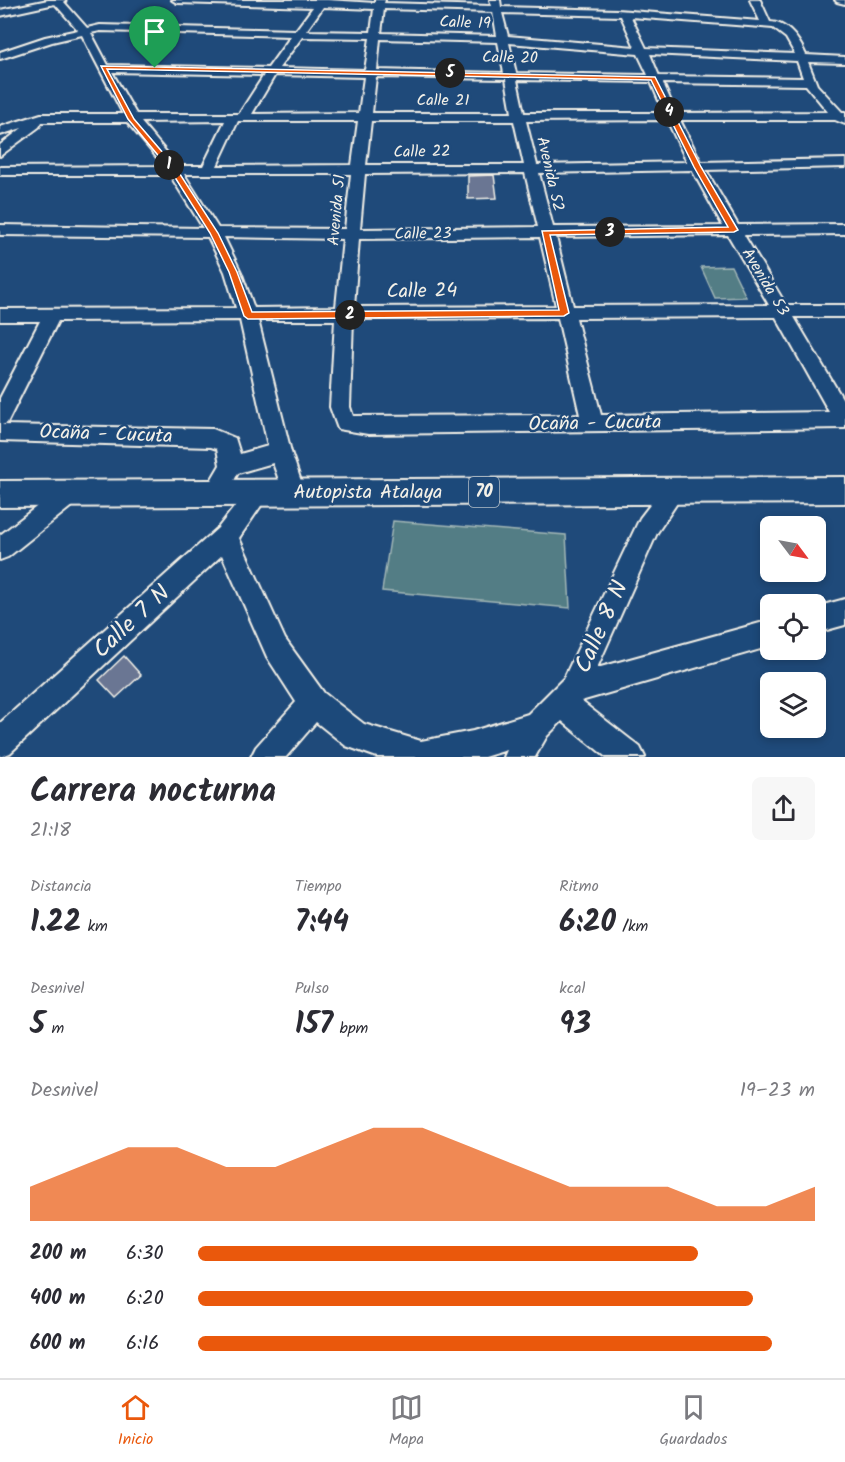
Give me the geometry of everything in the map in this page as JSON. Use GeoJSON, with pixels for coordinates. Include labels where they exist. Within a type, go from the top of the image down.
{"type":"FeatureCollection","features":[{"type":"Feature","properties":{"kind":"main road","name":"Autopista Atalaya"},"geometry":{"type":"LineString","coordinates":[[0,494],[258,495],[845,490]]}},
{"type":"Feature","properties":{"kind":"street"},"geometry":{"type":"LineString","coordinates":[[0,13],[59,0],[84,30],[132,119],[174,170],[214,233],[233,272],[248,316],[280,452],[294,493]]}},
{"type":"Feature","properties":{"kind":"street"},"geometry":{"type":"LineString","coordinates":[[177,0],[496,5],[766,24],[778,27],[794,41],[804,58],[809,82],[843,118]]}},
{"type":"Feature","properties":{"kind":"street","name":"Avenida 53"},"geometry":{"type":"LineString","coordinates":[[614,0],[644,51],[653,78],[697,167],[784,312],[845,420]]}},
{"type":"Feature","properties":{"kind":"street"},"geometry":{"type":"LineString","coordinates":[[755,0],[766,24]]}},
{"type":"Feature","properties":{"kind":"street"},"geometry":{"type":"LineString","coordinates":[[840,0],[845,1]]}},
{"type":"Feature","properties":{"kind":"street"},"geometry":{"type":"LineString","coordinates":[[197,10],[205,1]]}},
{"type":"Feature","properties":{"kind":"street"},"geometry":{"type":"LineString","coordinates":[[209,169],[238,118],[322,2]]}},
{"type":"Feature","properties":{"kind":"street","name":"Avenida 51"},"geometry":{"type":"LineString","coordinates":[[345,423],[340,407],[344,315],[354,234],[358,170],[367,117],[380,3]]}},
{"type":"Feature","properties":{"kind":"street","name":"Avenida 52"},"geometry":{"type":"LineString","coordinates":[[496,5],[545,232],[592,425]]}},
{"type":"Feature","properties":{"kind":"street","name":"Calle 19"},"geometry":{"type":"LineString","coordinates":[[0,56],[100,27],[187,24],[298,34],[502,39],[644,51],[845,60]]}},
{"type":"Feature","properties":{"kind":"street"},"geometry":{"type":"LineString","coordinates":[[0,47],[13,51]]}},
{"type":"Feature","properties":{"kind":"street","name":"Calle 20"},"geometry":{"type":"LineString","coordinates":[[103,68],[510,74],[809,82]]}},
{"type":"Feature","properties":{"kind":"street"},"geometry":{"type":"LineString","coordinates":[[0,152],[41,118]]}},
{"type":"Feature","properties":{"kind":"street","name":"Calle 21"},"geometry":{"type":"LineString","coordinates":[[0,131],[41,118],[843,118]]}},
{"type":"Feature","properties":{"kind":"street","name":"Calle 22"},"geometry":{"type":"LineString","coordinates":[[0,171],[531,169],[845,163]]}},
{"type":"Feature","properties":{"kind":"street","name":"Calle 23"},"geometry":{"type":"LineString","coordinates":[[0,230],[354,234],[845,229]]}},
{"type":"Feature","properties":{"kind":"street","name":"Calle 24"},"geometry":{"type":"LineString","coordinates":[[0,315],[248,316],[845,311]]}},
{"type":"Feature","properties":{"kind":"street"},"geometry":{"type":"LineString","coordinates":[[0,417],[52,316]]}},
{"type":"Feature","properties":{"kind":"street","name":"Ocaña - Cucuta"},"geometry":{"type":"LineString","coordinates":[[345,423],[368,426],[592,425],[845,420]]}},
{"type":"Feature","properties":{"kind":"street","name":"Ocaña - Cucuta"},"geometry":{"type":"LineString","coordinates":[[0,432],[213,438],[227,444],[231,466]]}},
{"type":"Feature","properties":{"kind":"street"},"geometry":{"type":"LineString","coordinates":[[214,495],[231,466],[280,452]]}},
{"type":"Feature","properties":{"kind":"street","name":"Calle 8 N"},"geometry":{"type":"LineString","coordinates":[[519,757],[537,726],[567,695],[648,526],[674,491]]}},
{"type":"Feature","properties":{"kind":"street"},"geometry":{"type":"LineString","coordinates":[[0,549],[70,494]]}},
{"type":"Feature","properties":{"kind":"street","name":"Calle 7 N"},"geometry":{"type":"LineString","coordinates":[[0,743],[226,536],[258,495]]}},
{"type":"Feature","properties":{"kind":"street"},"geometry":{"type":"LineString","coordinates":[[226,536],[276,648],[314,703],[356,736],[421,757],[473,746],[537,726]]}},
{"type":"Feature","properties":{"kind":"street"},"geometry":{"type":"LineString","coordinates":[[826,617],[845,612]]}},
{"type":"Feature","properties":{"kind":"street"},"geometry":{"type":"LineString","coordinates":[[630,757],[567,695],[760,636]]}},
{"type":"Feature","properties":{"kind":"street"},"geometry":{"type":"LineString","coordinates":[[266,757],[314,703]]}},
{"type":"Feature","properties":{"kind":"green space"},"geometry":{"type":"Polygon","coordinates":[[[731,266],[746,297],[715,298],[701,267],[731,266]]]}},
{"type":"Feature","properties":{"kind":"green space"},"geometry":{"type":"Polygon","coordinates":[[[393,521],[566,535],[570,608],[382,591],[393,521]]]}},
{"type":"Feature","properties":{"kind":"building"},"geometry":{"type":"Polygon","coordinates":[[[494,175],[497,198],[468,199],[468,176],[494,175]]]}},
{"type":"Feature","properties":{"kind":"building"},"geometry":{"type":"Polygon","coordinates":[[[124,656],[141,675],[116,698],[99,680],[124,656]]]}},
{"type":"Feature","properties":{"kind":"route"},"geometry":{"type":"LineString","coordinates":[[103,68],[155,68],[653,78],[697,167],[734,230],[545,232],[564,313],[248,316],[233,272],[214,233],[174,170],[132,119],[103,68]]}}]}
